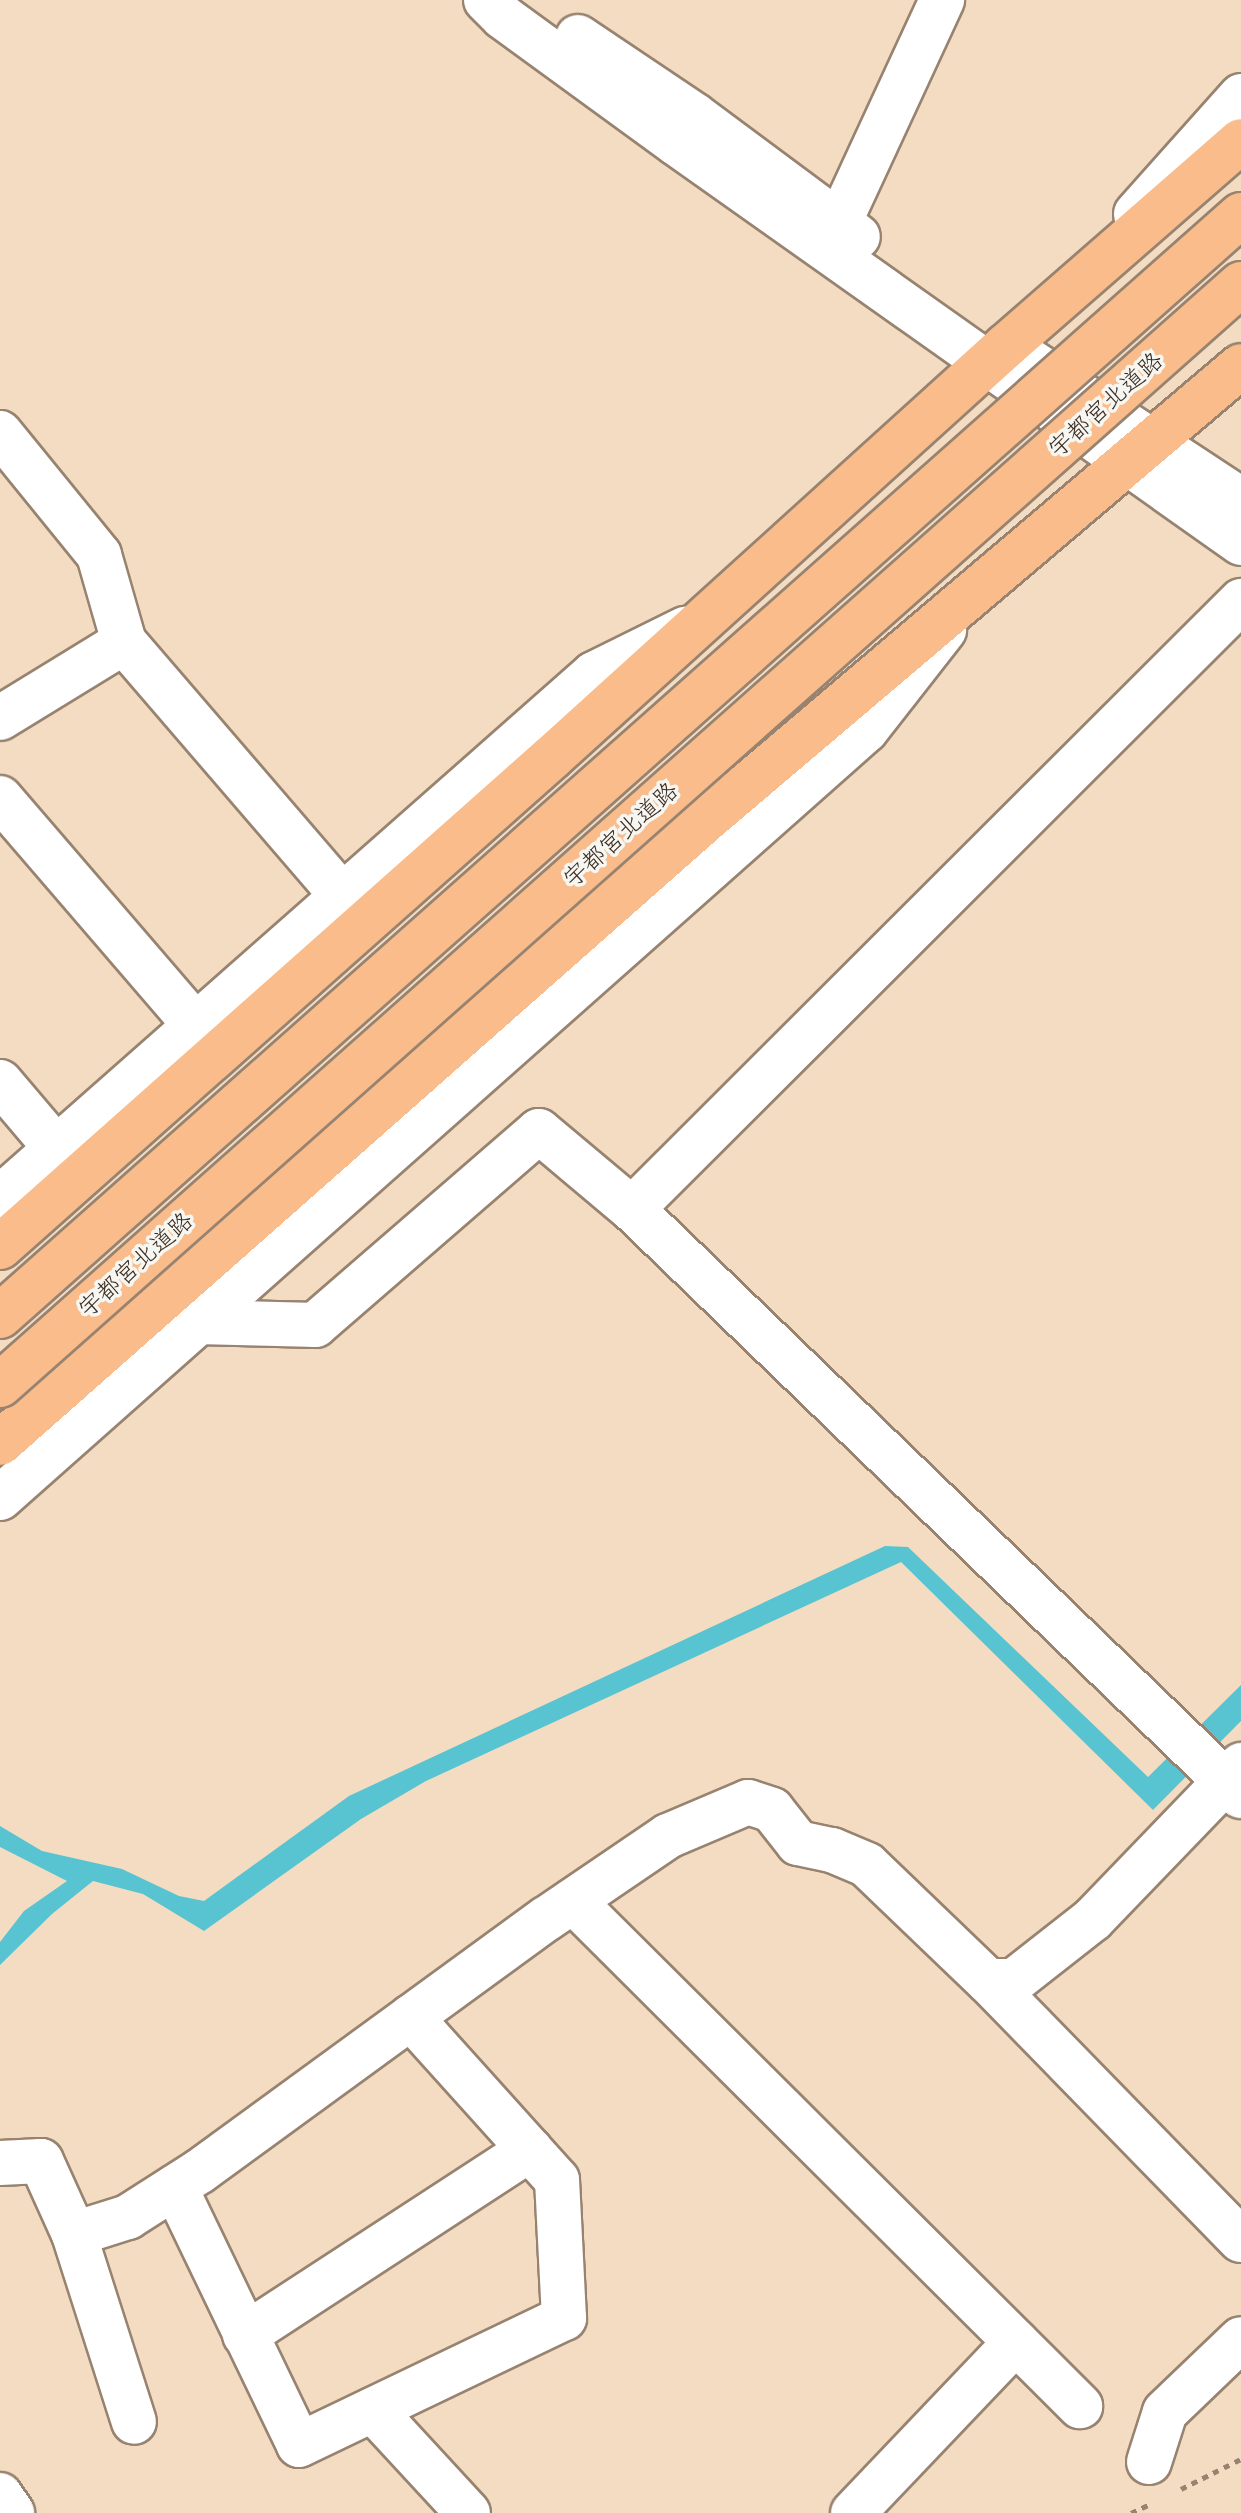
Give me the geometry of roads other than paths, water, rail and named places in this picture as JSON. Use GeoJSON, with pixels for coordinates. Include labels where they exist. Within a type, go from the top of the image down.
{"type":"FeatureCollection","features":[{"type":"Feature","properties":{"kind":"highway"},"geometry":{"type":"LineString","coordinates":[[0,1247],[551,758],[996,355],[1241,141]]}},
{"type":"Feature","properties":{"kind":"highway"},"geometry":{"type":"LineString","coordinates":[[0,1316],[1241,215]]}},
{"type":"Feature","properties":{"kind":"highway","name":"宇都宮北道路"},"geometry":{"type":"LineString","coordinates":[[0,1385],[1241,284]]}},
{"type":"Feature","properties":{"kind":"highway"},"geometry":{"type":"LineString","coordinates":[[0,1443],[707,819],[1241,366]]}},
{"type":"Feature","properties":{"kind":"street"},"geometry":{"type":"LineString","coordinates":[[486,0],[503,17],[663,134],[996,355],[1153,443],[1241,500]]}},
{"type":"Feature","properties":{"kind":"street"},"geometry":{"type":"LineString","coordinates":[[523,0],[694,115],[839,223],[996,355]]}},
{"type":"Feature","properties":{"kind":"street"},"geometry":{"type":"LineString","coordinates":[[839,223],[942,0]]}},
{"type":"Feature","properties":{"kind":"street"},"geometry":{"type":"LineString","coordinates":[[1055,303],[1241,96]]}},
{"type":"Feature","properties":{"kind":"street"},"geometry":{"type":"LineString","coordinates":[[1153,443],[1241,374]]}},
{"type":"Feature","properties":{"kind":"street"},"geometry":{"type":"LineString","coordinates":[[0,433],[99,555],[124,642],[341,894]]}},
{"type":"Feature","properties":{"kind":"street"},"geometry":{"type":"LineString","coordinates":[[1153,443],[1241,543]]}},
{"type":"Feature","properties":{"kind":"street"},"geometry":{"type":"LineString","coordinates":[[0,1498],[866,730],[973,594]]}},
{"type":"Feature","properties":{"kind":"street"},"geometry":{"type":"LineString","coordinates":[[632,1209],[1241,601]]}},
{"type":"Feature","properties":{"kind":"street"},"geometry":{"type":"LineString","coordinates":[[0,1198],[594,674],[703,620]]}},
{"type":"Feature","properties":{"kind":"street"},"geometry":{"type":"LineString","coordinates":[[0,718],[124,642]]}},
{"type":"Feature","properties":{"kind":"street"},"geometry":{"type":"LineString","coordinates":[[0,798],[195,1025]]}},
{"type":"Feature","properties":{"kind":"street"},"geometry":{"type":"LineString","coordinates":[[0,1082],[56,1148]]}},
{"type":"Feature","properties":{"kind":"street"},"geometry":{"type":"LineString","coordinates":[[199,1322],[315,1325],[539,1131],[632,1209],[1236,1781],[1093,1919],[1014,1981],[988,1981]]}},
{"type":"Feature","properties":{"kind":"street"},"geometry":{"type":"LineString","coordinates":[[74,2234],[128,2217],[175,2187],[668,1836],[748,1802],[772,1810],[798,1843],[832,1850],[867,1865],[988,1981],[1241,2240]]}},
{"type":"Feature","properties":{"kind":"street"},"geometry":{"type":"LineString","coordinates":[[573,1901],[1080,2406]]}},
{"type":"Feature","properties":{"kind":"street"},"geometry":{"type":"LineString","coordinates":[[175,2187],[299,2445],[564,2318],[557,2180],[410,2017]]}},
{"type":"Feature","properties":{"kind":"street"},"geometry":{"type":"LineString","coordinates":[[245,2335],[530,2149]]}},
{"type":"Feature","properties":{"kind":"street"},"geometry":{"type":"LineString","coordinates":[[0,2163],[41,2161],[74,2234],[134,2422]]}},
{"type":"Feature","properties":{"kind":"street"},"geometry":{"type":"LineString","coordinates":[[1160,2485],[1165,2412],[1241,2339]]}},
{"type":"Feature","properties":{"kind":"street"},"geometry":{"type":"LineString","coordinates":[[853,2513],[1016,2342]]}},
{"type":"Feature","properties":{"kind":"street"},"geometry":{"type":"LineString","coordinates":[[373,2410],[468,2513]]}},
{"type":"Feature","properties":{"kind":"street"},"geometry":{"type":"LineString","coordinates":[[0,2495],[12,2513]]}},
{"type":"Feature","properties":{"kind":"water"},"geometry":{"type":"Polygon","coordinates":[[[885,1546],[908,1547],[1148,1777],[1241,1685],[1241,1721],[1153,1810],[901,1562],[426,1781],[361,1819],[204,1931],[143,1894],[93,1881],[52,1914],[0,1965],[0,1942],[24,1911],[67,1881],[0,1847],[0,1826],[42,1851],[122,1869],[179,1896],[204,1901],[349,1796],[885,1546]]]}}]}
